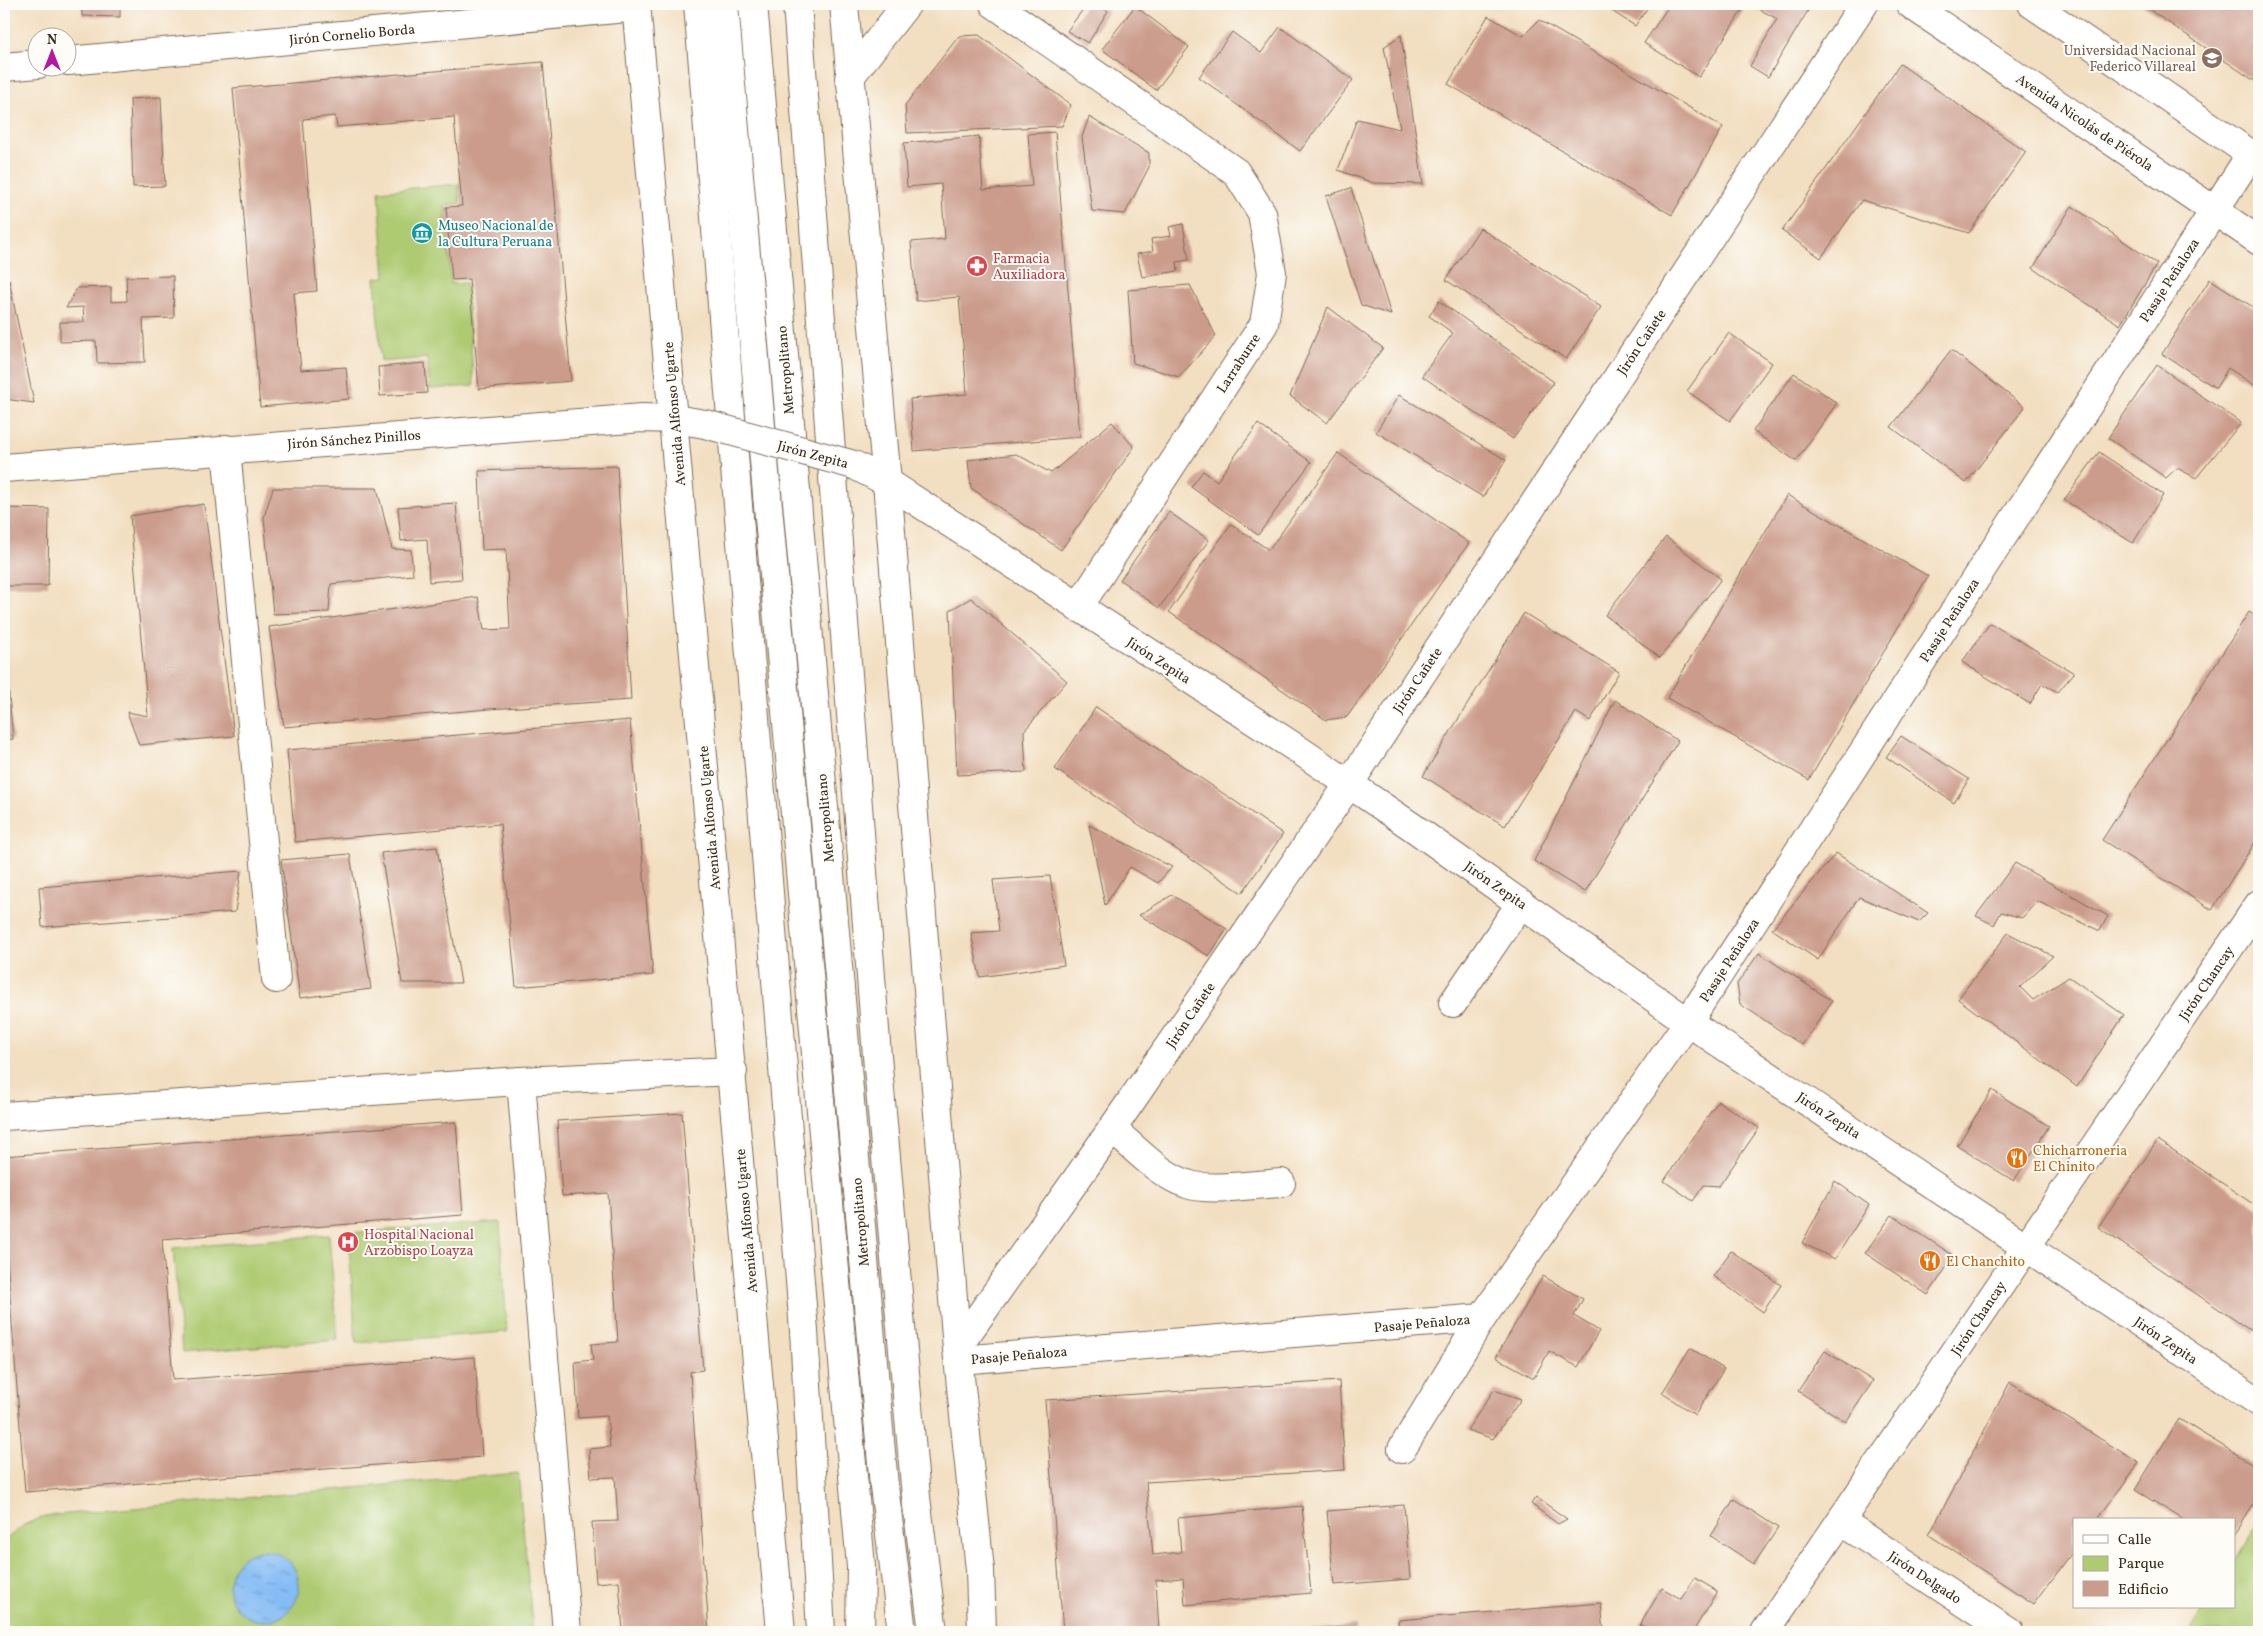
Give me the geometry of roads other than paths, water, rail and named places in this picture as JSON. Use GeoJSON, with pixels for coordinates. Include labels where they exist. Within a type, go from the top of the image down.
{"type":"FeatureCollection","features":[{"type":"Feature","properties":{"kind":"street"},"geometry":{"type":"LineString","coordinates":[[698,4],[804,1321],[821,1632]]}},
{"type":"Feature","properties":{"kind":"street","name":"Metropolitano"},"geometry":{"type":"LineString","coordinates":[[724,4],[861,1567],[860,1632]]}},
{"type":"Feature","properties":{"kind":"street","name":"Metropolitano"},"geometry":{"type":"LineString","coordinates":[[753,4],[884,1486],[902,1632]]}},
{"type":"Feature","properties":{"kind":"street"},"geometry":{"type":"LineString","coordinates":[[797,4],[877,1056],[916,1497],[933,1632]]}},
{"type":"Feature","properties":{"kind":"street"},"geometry":{"type":"LineString","coordinates":[[844,4],[849,78],[887,482],[958,1354],[980,1570],[982,1632]]}},
{"type":"Feature","properties":{"kind":"street"},"geometry":{"type":"LineString","coordinates":[[849,78],[907,4]]}},
{"type":"Feature","properties":{"kind":"street","name":"Larraburre"},"geometry":{"type":"LineString","coordinates":[[994,4],[1236,172],[1262,213],[1272,273],[1264,324],[1078,608]]}},
{"type":"Feature","properties":{"kind":"street","name":"Jirón Cañete"},"geometry":{"type":"LineString","coordinates":[[958,1354],[1349,784],[1864,4]]}},
{"type":"Feature","properties":{"kind":"street","name":"Avenida Nicolás de Piérola"},"geometry":{"type":"LineString","coordinates":[[1910,4],[2259,241]]}},
{"type":"Feature","properties":{"kind":"street"},"geometry":{"type":"LineString","coordinates":[[2032,4],[2255,157]]}},
{"type":"Feature","properties":{"kind":"street","name":"Jirón Cornelio Borda"},"geometry":{"type":"LineString","coordinates":[[78,60],[636,5]]}},
{"type":"Feature","properties":{"kind":"street","name":"Avenida Alfonso Ugarte"},"geometry":{"type":"LineString","coordinates":[[636,5],[675,419],[698,712],[733,1070],[781,1632]]}},
{"type":"Feature","properties":{"kind":"street"},"geometry":{"type":"LineString","coordinates":[[4,67],[28,65]]}},
{"type":"Feature","properties":{"kind":"street","name":"Pasaje Peñaloza"},"geometry":{"type":"LineString","coordinates":[[958,1354],[1482,1318],[1688,1022],[2214,210],[2255,157]]}},
{"type":"Feature","properties":{"kind":"street","name":"Jirón Sánchez Pinillos"},"geometry":{"type":"LineString","coordinates":[[4,468],[634,418],[675,419],[705,424]]}},
{"type":"Feature","properties":{"kind":"street","name":"Jirón Zepita"},"geometry":{"type":"LineString","coordinates":[[705,424],[854,465],[887,482],[1349,784],[1688,1022],[2259,1402]]}},
{"type":"Feature","properties":{"kind":"street"},"geometry":{"type":"LineString","coordinates":[[226,449],[276,979]]}},
{"type":"Feature","properties":{"kind":"street"},"geometry":{"type":"LineString","coordinates":[[1453,1003],[1521,903]]}},
{"type":"Feature","properties":{"kind":"street","name":"Jirón Chancay"},"geometry":{"type":"LineString","coordinates":[[1766,1632],[2259,904]]}},
{"type":"Feature","properties":{"kind":"street"},"geometry":{"type":"LineString","coordinates":[[4,1116],[521,1081],[733,1070]]}},
{"type":"Feature","properties":{"kind":"street"},"geometry":{"type":"LineString","coordinates":[[521,1081],[567,1632]]}},
{"type":"Feature","properties":{"kind":"street"},"geometry":{"type":"LineString","coordinates":[[1112,1129],[1160,1170],[1187,1184],[1201,1187],[1281,1183]]}},
{"type":"Feature","properties":{"kind":"street"},"geometry":{"type":"LineString","coordinates":[[1402,1449],[1482,1318]]}},
{"type":"Feature","properties":{"kind":"street","name":"Jirón Delgado"},"geometry":{"type":"LineString","coordinates":[[1842,1522],[2009,1632]]}},
{"type":"Feature","properties":{"kind":"water"},"geometry":{"type":"Polygon","coordinates":[[[264,1551],[277,1554],[289,1561],[296,1573],[299,1586],[296,1599],[289,1611],[277,1618],[264,1621],[251,1618],[239,1611],[232,1599],[229,1586],[232,1573],[239,1561],[251,1554],[264,1551]]]}},
{"type":"Feature","properties":{"kind":"place","name":"Universidad Nacional Federico Villareal"},"geometry":{"type":"Point","coordinates":[2212,58]}},
{"type":"Feature","properties":{"kind":"place","name":"Museo Nacional de la Cultura Peruana"},"geometry":{"type":"Point","coordinates":[422,233]}},
{"type":"Feature","properties":{"kind":"place","name":"Farmacia Auxiliadora"},"geometry":{"type":"Point","coordinates":[977,266]}},
{"type":"Feature","properties":{"kind":"place","name":"Chicharroneria El Chinito"},"geometry":{"type":"Point","coordinates":[2017,1158]}},
{"type":"Feature","properties":{"kind":"place","name":"Hospital Nacional Arzobispo Loayza"},"geometry":{"type":"Point","coordinates":[348,1242]}},
{"type":"Feature","properties":{"kind":"place","name":"El Chanchito"},"geometry":{"type":"Point","coordinates":[1930,1261]}}]}
